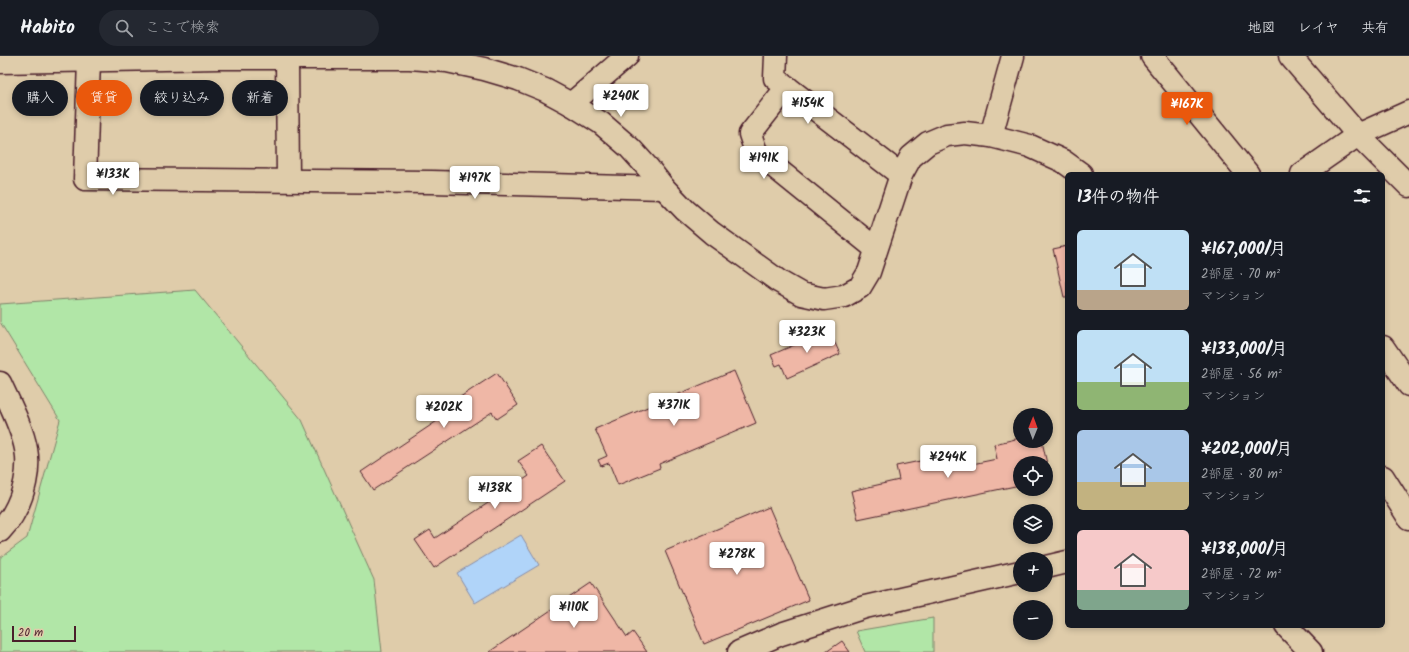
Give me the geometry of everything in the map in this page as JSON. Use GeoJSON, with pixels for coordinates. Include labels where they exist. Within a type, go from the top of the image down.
{"type":"FeatureCollection","features":[{"type":"Feature","properties":{"kind":"street"},"geometry":{"type":"LineString","coordinates":[[571,104],[627,56]]}},
{"type":"Feature","properties":{"kind":"street"},"geometry":{"type":"LineString","coordinates":[[776,56],[775,78],[900,175]]}},
{"type":"Feature","properties":{"kind":"street"},"geometry":{"type":"LineString","coordinates":[[991,136],[1013,56]]}},
{"type":"Feature","properties":{"kind":"street"},"geometry":{"type":"LineString","coordinates":[[1152,56],[1246,172]]}},
{"type":"Feature","properties":{"kind":"street"},"geometry":{"type":"LineString","coordinates":[[1290,56],[1358,135],[1409,186]]}},
{"type":"Feature","properties":{"kind":"street"},"geometry":{"type":"LineString","coordinates":[[0,62],[219,57],[358,57],[447,61],[484,69],[518,79],[545,90],[601,123],[630,148],[685,210],[712,233],[780,282],[801,294],[824,299],[844,296],[860,287],[869,272],[900,175],[911,157],[928,143],[947,135],[965,133],[991,136],[1030,146],[1063,161],[1078,172]]}},
{"type":"Feature","properties":{"kind":"street"},"geometry":{"type":"LineString","coordinates":[[286,58],[288,180]]}},
{"type":"Feature","properties":{"kind":"street"},"geometry":{"type":"LineString","coordinates":[[90,60],[85,179],[432,182],[664,188]]}},
{"type":"Feature","properties":{"kind":"street"},"geometry":{"type":"LineString","coordinates":[[788,87],[750,134],[756,152],[876,249]]}},
{"type":"Feature","properties":{"kind":"street"},"geometry":{"type":"LineString","coordinates":[[1305,172],[1358,135],[1409,112]]}},
{"type":"Feature","properties":{"kind":"street"},"geometry":{"type":"LineString","coordinates":[[1385,350],[1409,385]]}},
{"type":"Feature","properties":{"kind":"street"},"geometry":{"type":"LineString","coordinates":[[0,383],[18,424],[26,448],[28,465],[20,498],[13,515],[0,531]]}},
{"type":"Feature","properties":{"kind":"street"},"geometry":{"type":"LineString","coordinates":[[1385,480],[1409,518]]}},
{"type":"Feature","properties":{"kind":"street"},"geometry":{"type":"LineString","coordinates":[[1053,565],[1065,562]]}},
{"type":"Feature","properties":{"kind":"street"},"geometry":{"type":"LineString","coordinates":[[739,652],[781,634],[865,607],[1013,574]]}},
{"type":"Feature","properties":{"kind":"street"},"geometry":{"type":"LineString","coordinates":[[1288,628],[1311,652]]}},
{"type":"Feature","properties":{"kind":"green space"},"geometry":{"type":"Polygon","coordinates":[[[195,290],[302,420],[374,580],[382,652],[0,652],[0,558],[27,538],[60,420],[0,322],[0,304],[195,290]]]}},
{"type":"Feature","properties":{"kind":"green space"},"geometry":{"type":"Polygon","coordinates":[[[933,618],[933,652],[865,652],[856,631],[933,618]]]}},
{"type":"Feature","properties":{"kind":"water"},"geometry":{"type":"Polygon","coordinates":[[[521,535],[539,565],[475,603],[457,573],[521,535]]]}},
{"type":"Feature","properties":{"kind":"building"},"geometry":{"type":"Polygon","coordinates":[[[1065,246],[1065,297],[1064,297],[1053,249],[1065,246]]]}},
{"type":"Feature","properties":{"kind":"building"},"geometry":{"type":"Polygon","coordinates":[[[829,330],[840,354],[787,378],[781,364],[776,366],[771,355],[829,330]]]}},
{"type":"Feature","properties":{"kind":"building"},"geometry":{"type":"Polygon","coordinates":[[[734,371],[756,423],[659,464],[660,468],[618,485],[609,463],[601,466],[598,460],[607,456],[595,429],[734,371]]]}},
{"type":"Feature","properties":{"kind":"building"},"geometry":{"type":"Polygon","coordinates":[[[497,373],[518,405],[497,419],[492,412],[373,490],[361,472],[455,409],[451,403],[497,373]]]}},
{"type":"Feature","properties":{"kind":"building"},"geometry":{"type":"Polygon","coordinates":[[[1013,440],[1013,448],[1044,448],[1045,456],[1013,456],[1013,486],[858,519],[851,491],[899,480],[896,466],[959,453],[962,466],[997,459],[994,444],[1013,440]]]}},
{"type":"Feature","properties":{"kind":"building"},"geometry":{"type":"Polygon","coordinates":[[[541,446],[565,481],[434,568],[415,540],[430,530],[435,538],[529,476],[518,461],[541,446]]]}},
{"type":"Feature","properties":{"kind":"building"},"geometry":{"type":"Polygon","coordinates":[[[769,507],[809,600],[704,644],[665,551],[769,507]]]}},
{"type":"Feature","properties":{"kind":"building"},"geometry":{"type":"Polygon","coordinates":[[[591,583],[627,637],[633,632],[647,652],[489,652],[591,583]]]}},
{"type":"Feature","properties":{"kind":"building"},"geometry":{"type":"Polygon","coordinates":[[[842,641],[850,652],[826,652],[842,641]]]}}]}
